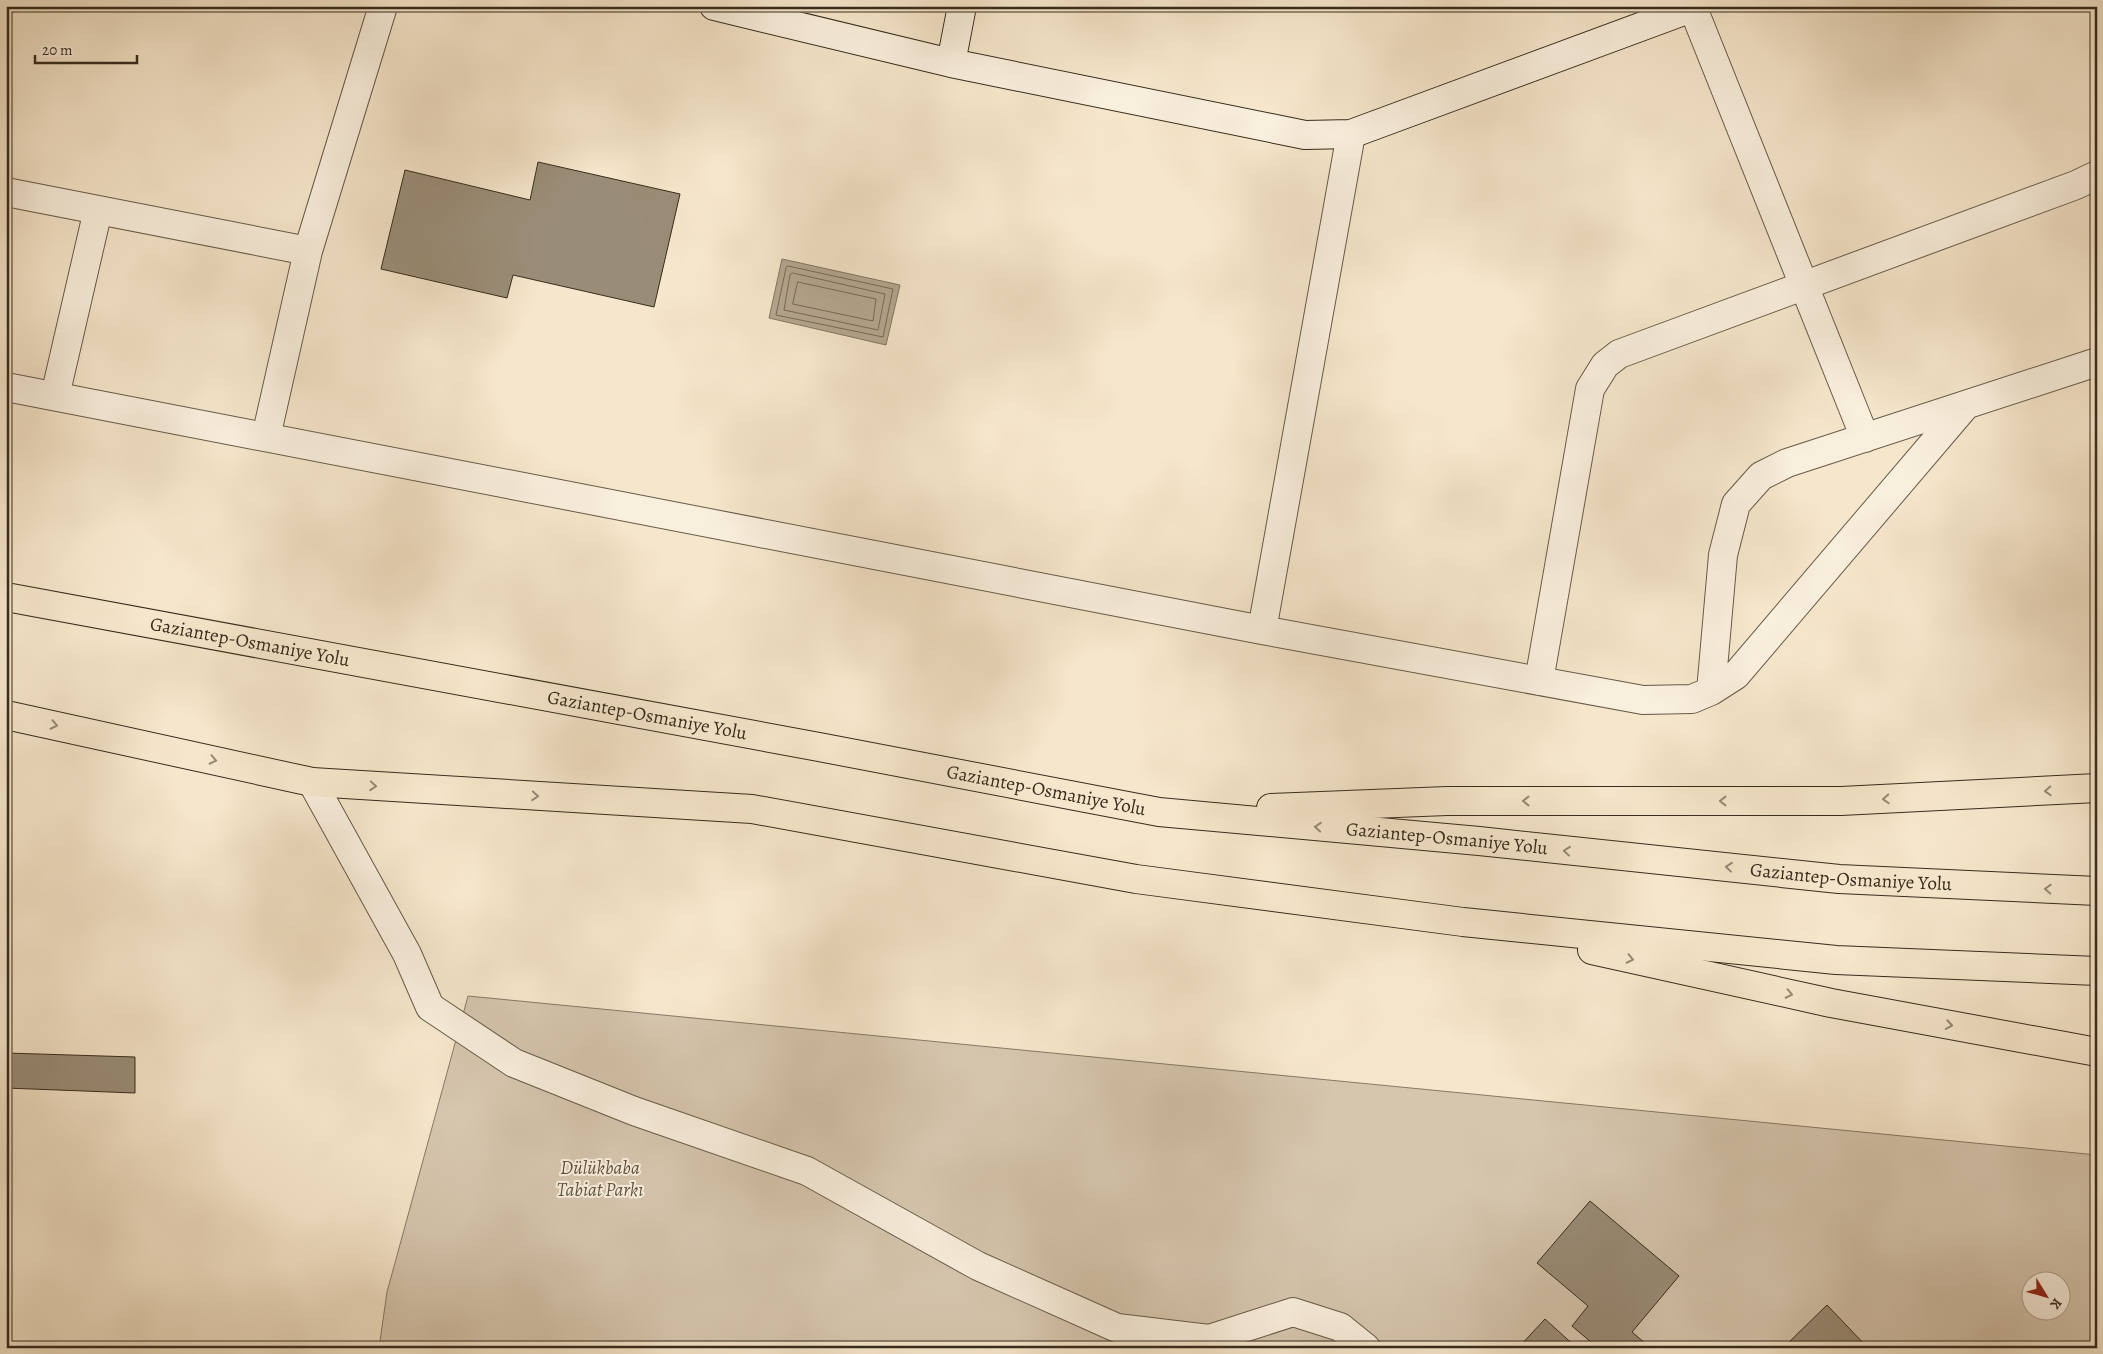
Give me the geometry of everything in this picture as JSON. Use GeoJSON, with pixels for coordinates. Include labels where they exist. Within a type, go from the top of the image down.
{"type":"FeatureCollection","features":[{"type":"Feature","properties":{"kind":"highway","name":"Gaziantep-Osmaniye Yolu"},"geometry":{"type":"LineString","coordinates":[[6,597],[809,745],[1159,812],[1469,840],[1840,879],[2097,892]]}},
{"type":"Feature","properties":{"kind":"highway"},"geometry":{"type":"LineString","coordinates":[[6,715],[312,782],[752,809],[1136,879],[1463,922],[1836,960],[2097,971]]}},
{"type":"Feature","properties":{"kind":"highway"},"geometry":{"type":"LineString","coordinates":[[1159,812],[1447,801],[1840,802],[2097,788]]}},
{"type":"Feature","properties":{"kind":"highway"},"geometry":{"type":"LineString","coordinates":[[1463,922],[1831,1003],[2097,1052]]}},
{"type":"Feature","properties":{"kind":"street"},"geometry":{"type":"LineString","coordinates":[[266,437],[308,251],[383,6]]}},
{"type":"Feature","properties":{"kind":"street"},"geometry":{"type":"LineString","coordinates":[[714,6],[951,63],[1305,135],[1351,134],[1695,7],[1865,438]]}},
{"type":"Feature","properties":{"kind":"street"},"geometry":{"type":"LineString","coordinates":[[951,63],[962,6]]}},
{"type":"Feature","properties":{"kind":"street"},"geometry":{"type":"LineString","coordinates":[[1262,630],[1351,134]]}},
{"type":"Feature","properties":{"kind":"street"},"geometry":{"type":"LineString","coordinates":[[1538,681],[1590,389],[1605,364],[1619,354],[2076,185],[2097,175]]}},
{"type":"Feature","properties":{"kind":"street"},"geometry":{"type":"LineString","coordinates":[[6,192],[308,251]]}},
{"type":"Feature","properties":{"kind":"street"},"geometry":{"type":"LineString","coordinates":[[55,396],[98,210]]}},
{"type":"Feature","properties":{"kind":"street"},"geometry":{"type":"LineString","coordinates":[[1711,690],[1723,555],[1736,504],[1760,476],[1787,463],[2097,362]]}},
{"type":"Feature","properties":{"kind":"street"},"geometry":{"type":"LineString","coordinates":[[6,387],[1262,630],[1643,700],[1692,699],[1736,675],[1966,405]]}},
{"type":"Feature","properties":{"kind":"street"},"geometry":{"type":"LineString","coordinates":[[312,782],[406,954],[430,1007],[514,1063],[634,1111],[807,1171],[978,1266],[1117,1328],[1209,1339],[1293,1312],[1340,1327],[1366,1348]]}},
{"type":"Feature","properties":{"kind":"green space","name":"Dülükbaba Tabiat Parkı"},"geometry":{"type":"Polygon","coordinates":[[[468,996],[2097,1155],[2097,1348],[379,1348],[387,1292],[468,996]]]}},
{"type":"Feature","properties":{"kind":"water"},"geometry":{"type":"Polygon","coordinates":[[[782,259],[900,285],[886,345],[769,318],[782,259]]]}},
{"type":"Feature","properties":{"kind":"building"},"geometry":{"type":"Polygon","coordinates":[[[538,162],[680,194],[654,307],[513,275],[507,298],[381,269],[405,170],[530,200],[538,162]]]}},
{"type":"Feature","properties":{"kind":"building"},"geometry":{"type":"Polygon","coordinates":[[[6,1053],[135,1057],[135,1093],[6,1088],[6,1053]]]}},
{"type":"Feature","properties":{"kind":"building"},"geometry":{"type":"Polygon","coordinates":[[[1590,1201],[1679,1276],[1632,1332],[1646,1344],[1642,1348],[1598,1348],[1572,1326],[1588,1306],[1537,1263],[1590,1201]]]}},
{"type":"Feature","properties":{"kind":"building"},"geometry":{"type":"Polygon","coordinates":[[[1827,1305],[1868,1348],[1783,1348],[1827,1305]]]}},
{"type":"Feature","properties":{"kind":"building"},"geometry":{"type":"Polygon","coordinates":[[[1545,1319],[1577,1348],[1518,1348],[1545,1319]]]}}]}
